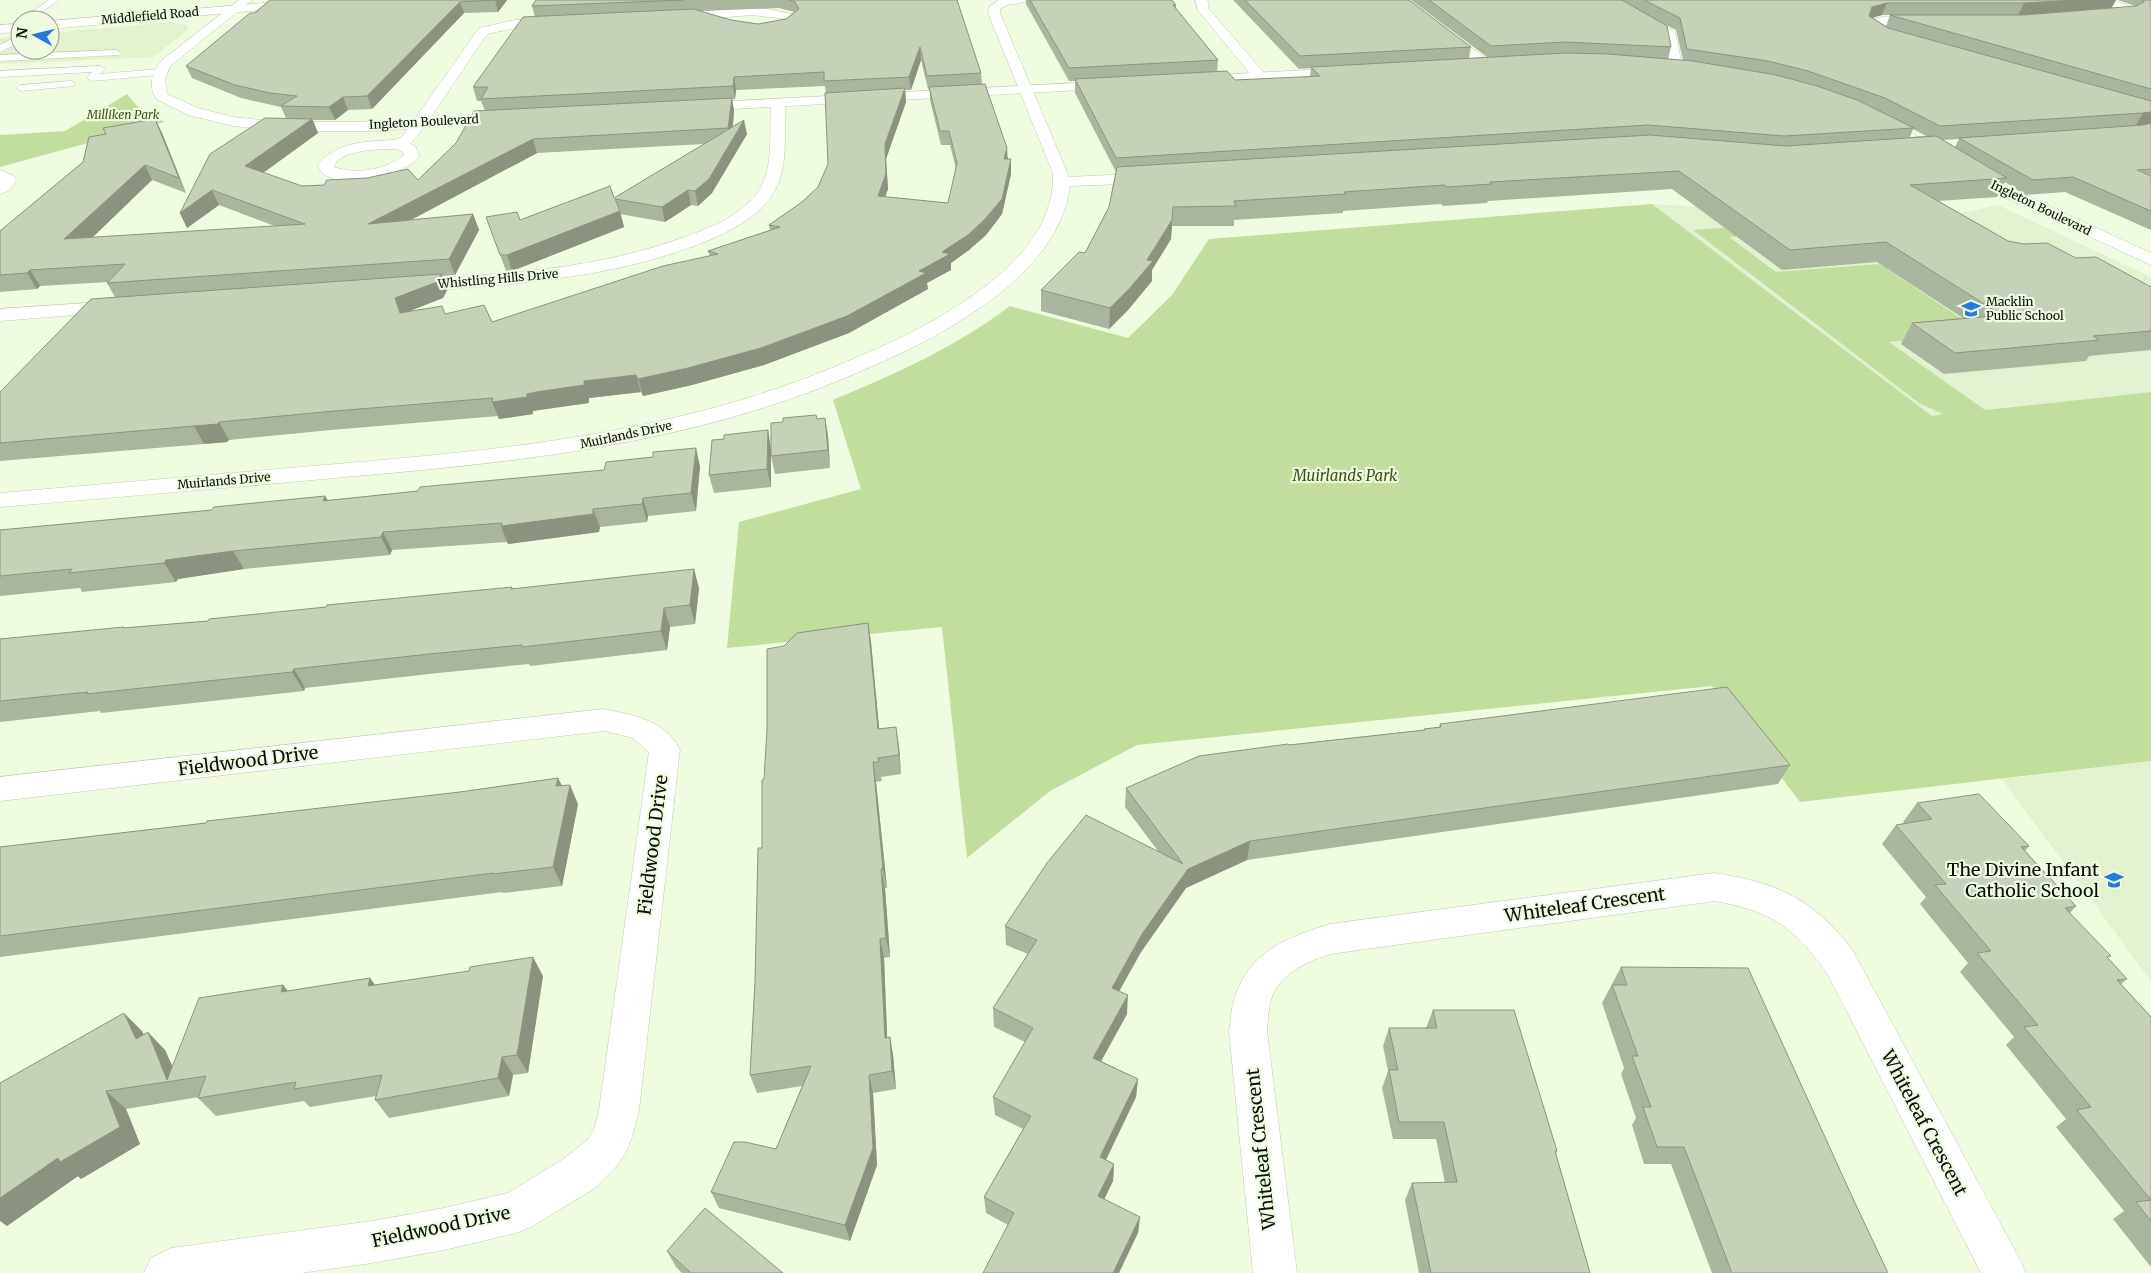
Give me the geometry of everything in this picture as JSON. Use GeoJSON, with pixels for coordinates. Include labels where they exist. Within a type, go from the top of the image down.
{"type":"FeatureCollection","features":[{"type":"Feature","properties":{"kind":"street"},"geometry":{"type":"LineString","coordinates":[[159,72],[169,59],[246,0]]}},
{"type":"Feature","properties":{"kind":"street","name":"Middlefield Road"},"geometry":{"type":"LineString","coordinates":[[60,24],[340,0]]}},
{"type":"Feature","properties":{"kind":"street"},"geometry":{"type":"LineString","coordinates":[[1021,0],[1004,2],[994,8],[1061,172],[1062,182],[1161,177]]}},
{"type":"Feature","properties":{"kind":"street"},"geometry":{"type":"LineString","coordinates":[[1201,0],[1204,3],[1202,8],[1260,77]]}},
{"type":"Feature","properties":{"kind":"street"},"geometry":{"type":"LineString","coordinates":[[1401,0],[1491,64],[1467,65]]}},
{"type":"Feature","properties":{"kind":"street"},"geometry":{"type":"LineString","coordinates":[[1608,0],[1671,35],[1676,65]]}},
{"type":"Feature","properties":{"kind":"street"},"geometry":{"type":"LineString","coordinates":[[2086,16],[2130,13],[2130,10],[2118,4],[2102,0]]}},
{"type":"Feature","properties":{"kind":"street"},"geometry":{"type":"LineString","coordinates":[[663,18],[772,13],[787,15],[792,17],[793,20],[779,28],[753,30]]}},
{"type":"Feature","properties":{"kind":"street"},"geometry":{"type":"LineString","coordinates":[[698,16],[732,25]]}},
{"type":"Feature","properties":{"kind":"street"},"geometry":{"type":"LineString","coordinates":[[1911,42],[1878,31],[1872,28],[1872,24],[1888,21],[1941,22]]}},
{"type":"Feature","properties":{"kind":"street"},"geometry":{"type":"LineString","coordinates":[[398,145],[410,149],[412,156],[398,166],[372,173],[344,174],[327,170],[326,165],[328,161],[346,151],[372,146],[398,145],[407,140],[483,31],[515,24],[570,22]]}},
{"type":"Feature","properties":{"kind":"street"},"geometry":{"type":"LineString","coordinates":[[1660,63],[1694,68]]}},
{"type":"Feature","properties":{"kind":"street"},"geometry":{"type":"LineString","coordinates":[[1182,81],[1358,71]]}},
{"type":"Feature","properties":{"kind":"street","name":"Ingleton Boulevard"},"geometry":{"type":"LineString","coordinates":[[159,72],[157,75],[161,96],[186,109],[221,119],[265,125],[420,123],[524,117]]}},
{"type":"Feature","properties":{"kind":"street"},"geometry":{"type":"LineString","coordinates":[[680,108],[1124,84]]}},
{"type":"Feature","properties":{"kind":"street","name":"Whistling Hills Drive"},"geometry":{"type":"LineString","coordinates":[[390,287],[578,272],[621,264],[665,251],[718,230],[741,217],[754,205],[766,192],[773,178],[778,103]]}},
{"type":"Feature","properties":{"kind":"street","name":"Ingleton Boulevard"},"geometry":{"type":"LineString","coordinates":[[1867,113],[2026,202],[2151,260]]}},
{"type":"Feature","properties":{"kind":"street"},"geometry":{"type":"LineString","coordinates":[[1899,149],[1953,145]]}},
{"type":"Feature","properties":{"kind":"street"},"geometry":{"type":"LineString","coordinates":[[0,175],[8,179],[7,183],[0,189]]}},
{"type":"Feature","properties":{"kind":"street","name":"Muirlands Drive"},"geometry":{"type":"LineString","coordinates":[[0,500],[520,453],[575,446],[725,412],[786,393],[855,366],[928,331],[982,297],[1002,282],[1034,250],[1049,228],[1062,182]]}},
{"type":"Feature","properties":{"kind":"street"},"geometry":{"type":"LineString","coordinates":[[0,315],[132,306]]}},
{"type":"Feature","properties":{"kind":"street"},"geometry":{"type":"LineString","coordinates":[[1,335],[23,313]]}},
{"type":"Feature","properties":{"kind":"street","name":"Fieldwood Drive"},"geometry":{"type":"LineString","coordinates":[[0,789],[604,720],[643,729],[666,750],[619,1110],[611,1140],[600,1154],[580,1173],[516,1212],[444,1229],[372,1242],[200,1265],[171,1270],[166,1273]]}},
{"type":"Feature","properties":{"kind":"street","name":"Whiteleaf Crescent"},"geometry":{"type":"LineString","coordinates":[[1275,1273],[1248,1031],[1254,997],[1270,969],[1297,949],[1330,939],[1715,887],[1742,891],[1763,897],[1790,911],[1825,940],[1840,962],[2004,1273]]}},
{"type":"Feature","properties":{"kind":"lane"},"geometry":{"type":"LineString","coordinates":[[40,10],[55,0]]}},
{"type":"Feature","properties":{"kind":"lane"},"geometry":{"type":"LineString","coordinates":[[0,49],[10,35]]}},
{"type":"Feature","properties":{"kind":"lane"},"geometry":{"type":"LineString","coordinates":[[0,58],[116,53]]}},
{"type":"Feature","properties":{"kind":"lane"},"geometry":{"type":"LineString","coordinates":[[0,74],[100,69],[92,78],[83,83],[21,88]]}},
{"type":"Feature","properties":{"kind":"lane"},"geometry":{"type":"LineString","coordinates":[[92,78],[159,72]]}},
{"type":"Feature","properties":{"kind":"shaded area"},"geometry":{"type":"Polygon","coordinates":[[[169,22],[186,25],[189,29],[153,57],[0,64],[0,38],[10,37],[10,60],[60,60],[60,32],[169,22]]]}},
{"type":"Feature","properties":{"kind":"shaded area","name":"Macklin Public School"},"geometry":{"type":"Polygon","coordinates":[[[1652,204],[1924,221],[1998,205],[2151,277],[2151,392],[1932,416],[1652,204]]]}},
{"type":"Feature","properties":{"kind":"shaded area","name":"The Divine Infant Catholic School"},"geometry":{"type":"Polygon","coordinates":[[[2151,761],[2151,981],[2002,779],[2151,761]]]}},
{"type":"Feature","properties":{"kind":"green space","name":"Milliken Park"},"geometry":{"type":"Polygon","coordinates":[[[127,94],[139,108],[165,122],[0,167],[0,135],[65,131],[127,94]]]}},
{"type":"Feature","properties":{"kind":"green space","name":"Muirlands Park"},"geometry":{"type":"Polygon","coordinates":[[[1652,204],[1932,416],[1943,414],[1919,403],[1693,230],[1853,218],[1846,228],[1729,237],[1776,272],[1880,264],[1977,329],[1969,335],[1889,342],[1985,410],[2151,392],[2151,761],[1800,802],[1712,686],[1137,745],[1050,791],[967,858],[942,627],[727,648],[739,522],[861,489],[833,400],[902,370],[947,347],[1010,306],[1128,338],[1172,295],[1209,239],[1652,204]]]}},
{"type":"Feature","properties":{"kind":"building"},"geometry":{"type":"Polygon","coordinates":[[[270,0],[495,0],[460,2],[367,96],[343,97],[329,107],[281,106],[297,96],[270,93],[235,85],[186,66],[250,13],[255,13],[270,0]]]}},
{"type":"Feature","properties":{"kind":"building"},"geometry":{"type":"Polygon","coordinates":[[[536,0],[683,0],[532,6],[536,0]]]}},
{"type":"Feature","properties":{"kind":"building"},"geometry":{"type":"Polygon","coordinates":[[[789,0],[957,0],[981,73],[927,76],[920,47],[909,77],[824,81],[824,72],[734,77],[733,86],[481,99],[488,87],[473,87],[523,17],[693,9],[731,20],[758,24],[786,19],[799,9],[795,2],[789,0]]]}},
{"type":"Feature","properties":{"kind":"building"},"geometry":{"type":"Polygon","coordinates":[[[1030,0],[1172,0],[1176,5],[1173,5],[1218,60],[1069,68],[1030,0]]]}},
{"type":"Feature","properties":{"kind":"building"},"geometry":{"type":"Polygon","coordinates":[[[1245,0],[1409,0],[1471,47],[1300,56],[1245,0]]]}},
{"type":"Feature","properties":{"kind":"building"},"geometry":{"type":"Polygon","coordinates":[[[1429,0],[1622,0],[1667,26],[1671,47],[1566,42],[1491,46],[1429,0]]]}},
{"type":"Feature","properties":{"kind":"building"},"geometry":{"type":"Polygon","coordinates":[[[1644,0],[2075,0],[2024,3],[1887,3],[1872,7],[1869,16],[1888,28],[2151,101],[2151,112],[1940,126],[1885,98],[1808,71],[1768,61],[1687,49],[1680,18],[1644,0]]]}},
{"type":"Feature","properties":{"kind":"building"},"geometry":{"type":"Polygon","coordinates":[[[2143,0],[2151,0],[2151,89],[1890,15],[2024,15],[2136,6],[2144,2],[2143,0]]]}},
{"type":"Feature","properties":{"kind":"building"},"geometry":{"type":"Polygon","coordinates":[[[1566,53],[1608,54],[1693,61],[1776,75],[1817,86],[1857,100],[1914,128],[1784,136],[1648,125],[1116,158],[1075,79],[1227,71],[1235,80],[1320,76],[1311,67],[1566,53]]]}},
{"type":"Feature","properties":{"kind":"building"},"geometry":{"type":"Polygon","coordinates":[[[985,84],[1007,148],[1004,159],[1011,159],[1002,199],[968,235],[942,252],[950,254],[919,271],[926,273],[847,316],[761,348],[688,368],[638,379],[636,375],[584,381],[584,385],[536,392],[527,394],[527,397],[492,402],[493,398],[323,412],[219,422],[218,424],[0,443],[0,392],[91,299],[441,274],[437,282],[395,298],[400,313],[442,306],[445,314],[484,305],[492,322],[663,266],[718,254],[708,251],[780,227],[769,225],[802,202],[818,187],[828,164],[825,93],[905,88],[885,144],[886,174],[878,196],[948,203],[957,163],[949,131],[940,131],[929,87],[985,84]]]}},
{"type":"Feature","properties":{"kind":"building"},"geometry":{"type":"Polygon","coordinates":[[[732,98],[728,128],[533,139],[368,224],[473,214],[449,259],[107,283],[125,264],[30,270],[27,273],[0,275],[0,231],[83,162],[89,137],[106,134],[103,128],[155,119],[179,178],[145,165],[64,239],[305,224],[212,190],[180,213],[210,154],[265,118],[312,119],[245,166],[302,186],[324,185],[327,180],[367,178],[408,169],[418,180],[456,143],[474,111],[732,98]]]}},
{"type":"Feature","properties":{"kind":"building"},"geometry":{"type":"Polygon","coordinates":[[[744,120],[709,179],[695,191],[688,190],[662,207],[615,199],[620,211],[507,255],[500,255],[486,217],[517,212],[520,220],[610,186],[614,198],[744,120]]]}},
{"type":"Feature","properties":{"kind":"building"},"geometry":{"type":"Polygon","coordinates":[[[2151,123],[2151,169],[2137,170],[2151,176],[2151,211],[2073,177],[2033,180],[1959,138],[2143,125],[2151,123]]]}},
{"type":"Feature","properties":{"kind":"building"},"geometry":{"type":"Polygon","coordinates":[[[1650,135],[1786,146],[1936,136],[2007,178],[1910,185],[2008,241],[2024,244],[2047,243],[2076,258],[2096,257],[2151,287],[2151,331],[2093,336],[2099,340],[1955,353],[1912,323],[1993,316],[1986,311],[1994,310],[1886,242],[1790,250],[1679,171],[1344,192],[1346,194],[1234,201],[1236,206],[1173,207],[1172,220],[1147,260],[1153,261],[1110,308],[1041,290],[1079,252],[1085,253],[1109,207],[1117,167],[1650,135]]]}},
{"type":"Feature","properties":{"kind":"building"},"geometry":{"type":"Polygon","coordinates":[[[816,415],[817,419],[825,418],[828,450],[771,456],[771,423],[783,422],[783,418],[816,415]]]}},
{"type":"Feature","properties":{"kind":"building"},"geometry":{"type":"Polygon","coordinates":[[[768,430],[767,469],[709,475],[712,440],[724,439],[724,435],[768,430]]]}},
{"type":"Feature","properties":{"kind":"building"},"geometry":{"type":"Polygon","coordinates":[[[696,448],[691,493],[643,498],[642,504],[593,509],[593,514],[501,526],[502,523],[383,532],[381,537],[233,551],[166,560],[164,563],[69,573],[72,569],[0,576],[0,530],[212,510],[214,507],[325,496],[323,501],[418,491],[420,487],[604,470],[606,462],[653,457],[653,452],[696,448]]]}},
{"type":"Feature","properties":{"kind":"building"},"geometry":{"type":"Polygon","coordinates":[[[694,569],[690,605],[664,608],[661,631],[522,647],[522,645],[429,654],[294,669],[292,672],[86,694],[88,692],[0,701],[0,639],[208,621],[209,619],[326,607],[327,605],[512,587],[511,589],[694,569]]]}},
{"type":"Feature","properties":{"kind":"building"},"geometry":{"type":"Polygon","coordinates":[[[868,623],[878,729],[896,727],[899,755],[878,758],[879,762],[873,762],[883,869],[881,869],[886,938],[880,939],[885,1038],[890,1037],[892,1071],[869,1075],[873,1148],[845,1225],[711,1192],[734,1142],[745,1142],[776,1149],[811,1066],[750,1075],[755,982],[758,848],[762,848],[762,780],[764,779],[767,729],[767,649],[784,646],[797,633],[868,623]]]}},
{"type":"Feature","properties":{"kind":"building"},"geometry":{"type":"Polygon","coordinates":[[[1727,687],[1790,765],[1250,841],[1188,869],[1142,934],[1112,988],[1128,995],[1093,1058],[1138,1079],[1100,1157],[1114,1164],[1098,1196],[1140,1217],[1113,1273],[983,1273],[1014,1213],[984,1197],[1031,1116],[993,1097],[1033,1028],[993,1008],[1037,940],[1005,926],[1047,863],[1086,815],[1183,864],[1126,788],[1199,756],[1288,744],[1425,730],[1441,727],[1440,724],[1727,687]]]}},
{"type":"Feature","properties":{"kind":"building"},"geometry":{"type":"Polygon","coordinates":[[[558,778],[556,786],[570,785],[553,867],[0,936],[0,847],[460,792],[558,778]]]}},
{"type":"Feature","properties":{"kind":"building"},"geometry":{"type":"Polygon","coordinates":[[[1979,794],[2029,846],[2021,847],[2076,906],[2065,908],[2111,956],[2107,957],[2127,979],[2117,980],[2151,1017],[2151,1200],[2077,1110],[2091,1107],[2024,1027],[2038,1025],[1977,953],[1991,951],[1935,885],[1946,884],[1896,825],[1932,819],[1917,803],[1979,794]]]}},
{"type":"Feature","properties":{"kind":"building"},"geometry":{"type":"Polygon","coordinates":[[[533,957],[517,1055],[502,1057],[498,1078],[375,1100],[382,1075],[294,1089],[296,1082],[198,1098],[206,1076],[106,1091],[120,1127],[60,1162],[58,1158],[0,1198],[0,1083],[124,1013],[136,1039],[148,1032],[167,1080],[199,998],[283,985],[281,992],[370,978],[368,986],[469,971],[470,967],[533,957]]]}},
{"type":"Feature","properties":{"kind":"building"},"geometry":{"type":"Polygon","coordinates":[[[1621,967],[1748,968],[1888,1273],[1732,1273],[1684,1147],[1657,1147],[1643,1107],[1651,1107],[1632,1056],[1638,1056],[1612,985],[1627,985],[1621,967]]]}},
{"type":"Feature","properties":{"kind":"building"},"geometry":{"type":"Polygon","coordinates":[[[1433,1010],[1514,1010],[1557,1151],[1555,1151],[1590,1273],[1431,1273],[1412,1183],[1457,1182],[1444,1122],[1399,1122],[1389,1070],[1398,1070],[1389,1028],[1437,1028],[1433,1010]]]}},
{"type":"Feature","properties":{"kind":"building"},"geometry":{"type":"Polygon","coordinates":[[[2151,1200],[2151,1221],[2136,1202],[2151,1200]]]}},
{"type":"Feature","properties":{"kind":"building"},"geometry":{"type":"Polygon","coordinates":[[[705,1208],[783,1273],[691,1273],[667,1251],[705,1208]]]}},
{"type":"Feature","properties":{"kind":"place","name":"Macklin Public School"},"geometry":{"type":"Point","coordinates":[1971,309]}},
{"type":"Feature","properties":{"kind":"place","name":"The Divine Infant Catholic School"},"geometry":{"type":"Point","coordinates":[2114,880]}}]}
